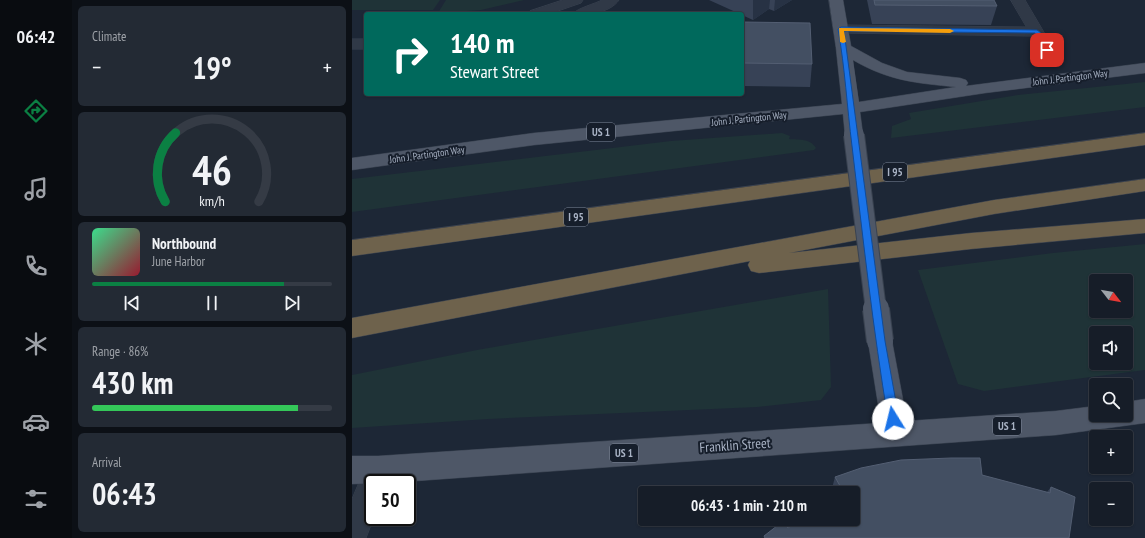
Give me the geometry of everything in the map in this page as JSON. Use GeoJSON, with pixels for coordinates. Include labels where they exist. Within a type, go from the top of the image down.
{"type":"FeatureCollection","features":[{"type":"Feature","properties":{"kind":"highway","name":"I 95"},"geometry":{"type":"LineString","coordinates":[[352,248],[1145,139]]}},
{"type":"Feature","properties":{"kind":"highway"},"geometry":{"type":"LineString","coordinates":[[352,328],[994,207],[1145,185]]}},
{"type":"Feature","properties":{"kind":"highway"},"geometry":{"type":"LineString","coordinates":[[575,287],[971,241],[1145,226]]}},
{"type":"Feature","properties":{"kind":"main road"},"geometry":{"type":"LineString","coordinates":[[836,0],[844,48],[850,108],[880,341],[896,434]]}},
{"type":"Feature","properties":{"kind":"main road"},"geometry":{"type":"LineString","coordinates":[[844,48],[871,64],[901,75],[912,78],[952,82],[985,88]]}},
{"type":"Feature","properties":{"kind":"main road","name":"John J. Partington Way"},"geometry":{"type":"LineString","coordinates":[[352,164],[534,139],[850,108],[985,88],[1145,68]]}},
{"type":"Feature","properties":{"kind":"main road"},"geometry":{"type":"LineString","coordinates":[[1133,413],[1145,411]]}},
{"type":"Feature","properties":{"kind":"main road","name":"Franklin Street"},"geometry":{"type":"LineString","coordinates":[[406,474],[896,434],[1056,423],[1089,419]]}},
{"type":"Feature","properties":{"kind":"street"},"geometry":{"type":"LineString","coordinates":[[542,12],[576,0]]}},
{"type":"Feature","properties":{"kind":"street"},"geometry":{"type":"LineString","coordinates":[[586,12],[598,8],[612,0]]}},
{"type":"Feature","properties":{"kind":"street"},"geometry":{"type":"LineString","coordinates":[[1018,0],[1047,50]]}},
{"type":"Feature","properties":{"kind":"street"},"geometry":{"type":"LineString","coordinates":[[841,29],[1037,32]]}},
{"type":"Feature","properties":{"kind":"street"},"geometry":{"type":"LineString","coordinates":[[352,44],[364,44]]}},
{"type":"Feature","properties":{"kind":"street"},"geometry":{"type":"LineString","coordinates":[[352,535],[364,494]]}},
{"type":"Feature","properties":{"kind":"green space"},"geometry":{"type":"Polygon","coordinates":[[[352,0],[440,0],[433,10],[352,10],[352,0]]]}},
{"type":"Feature","properties":{"kind":"green space"},"geometry":{"type":"Polygon","coordinates":[[[446,0],[524,0],[481,10],[439,12],[446,0]]]}},
{"type":"Feature","properties":{"kind":"green space"},"geometry":{"type":"Polygon","coordinates":[[[1145,82],[1145,107],[891,138],[892,126],[911,119],[909,113],[1018,95],[1145,82]]]}},
{"type":"Feature","properties":{"kind":"green space"},"geometry":{"type":"Polygon","coordinates":[[[782,133],[790,136],[789,139],[807,141],[816,148],[814,150],[352,212],[352,179],[671,141],[782,133]]]}},
{"type":"Feature","properties":{"kind":"green space"},"geometry":{"type":"Polygon","coordinates":[[[1145,244],[1145,370],[984,391],[958,384],[918,270],[1053,253],[1145,244]]]}},
{"type":"Feature","properties":{"kind":"green space"},"geometry":{"type":"Polygon","coordinates":[[[828,289],[831,387],[821,400],[757,407],[488,419],[352,428],[352,375],[477,350],[828,289]]]}},
{"type":"Feature","properties":{"kind":"building"},"geometry":{"type":"Polygon","coordinates":[[[874,0],[994,0],[997,6],[875,5],[874,0]]]}},
{"type":"Feature","properties":{"kind":"building"},"geometry":{"type":"Polygon","coordinates":[[[744,22],[810,23],[812,64],[744,63],[744,22]]]}},
{"type":"Feature","properties":{"kind":"building"},"geometry":{"type":"Polygon","coordinates":[[[980,458],[982,475],[1050,493],[1051,487],[1075,497],[1069,538],[765,538],[764,536],[777,526],[786,526],[788,528],[791,526],[860,526],[860,486],[840,486],[835,477],[861,468],[901,460],[980,458]]]}},
{"type":"Feature","properties":{"kind":"slow traffic"},"geometry":{"type":"LineString","coordinates":[[843,42],[841,29],[950,31]]}},
{"type":"Feature","properties":{"kind":"route"},"geometry":{"type":"LineString","coordinates":[[893,419],[880,341],[841,29],[1037,32],[1047,50]]}}]}
